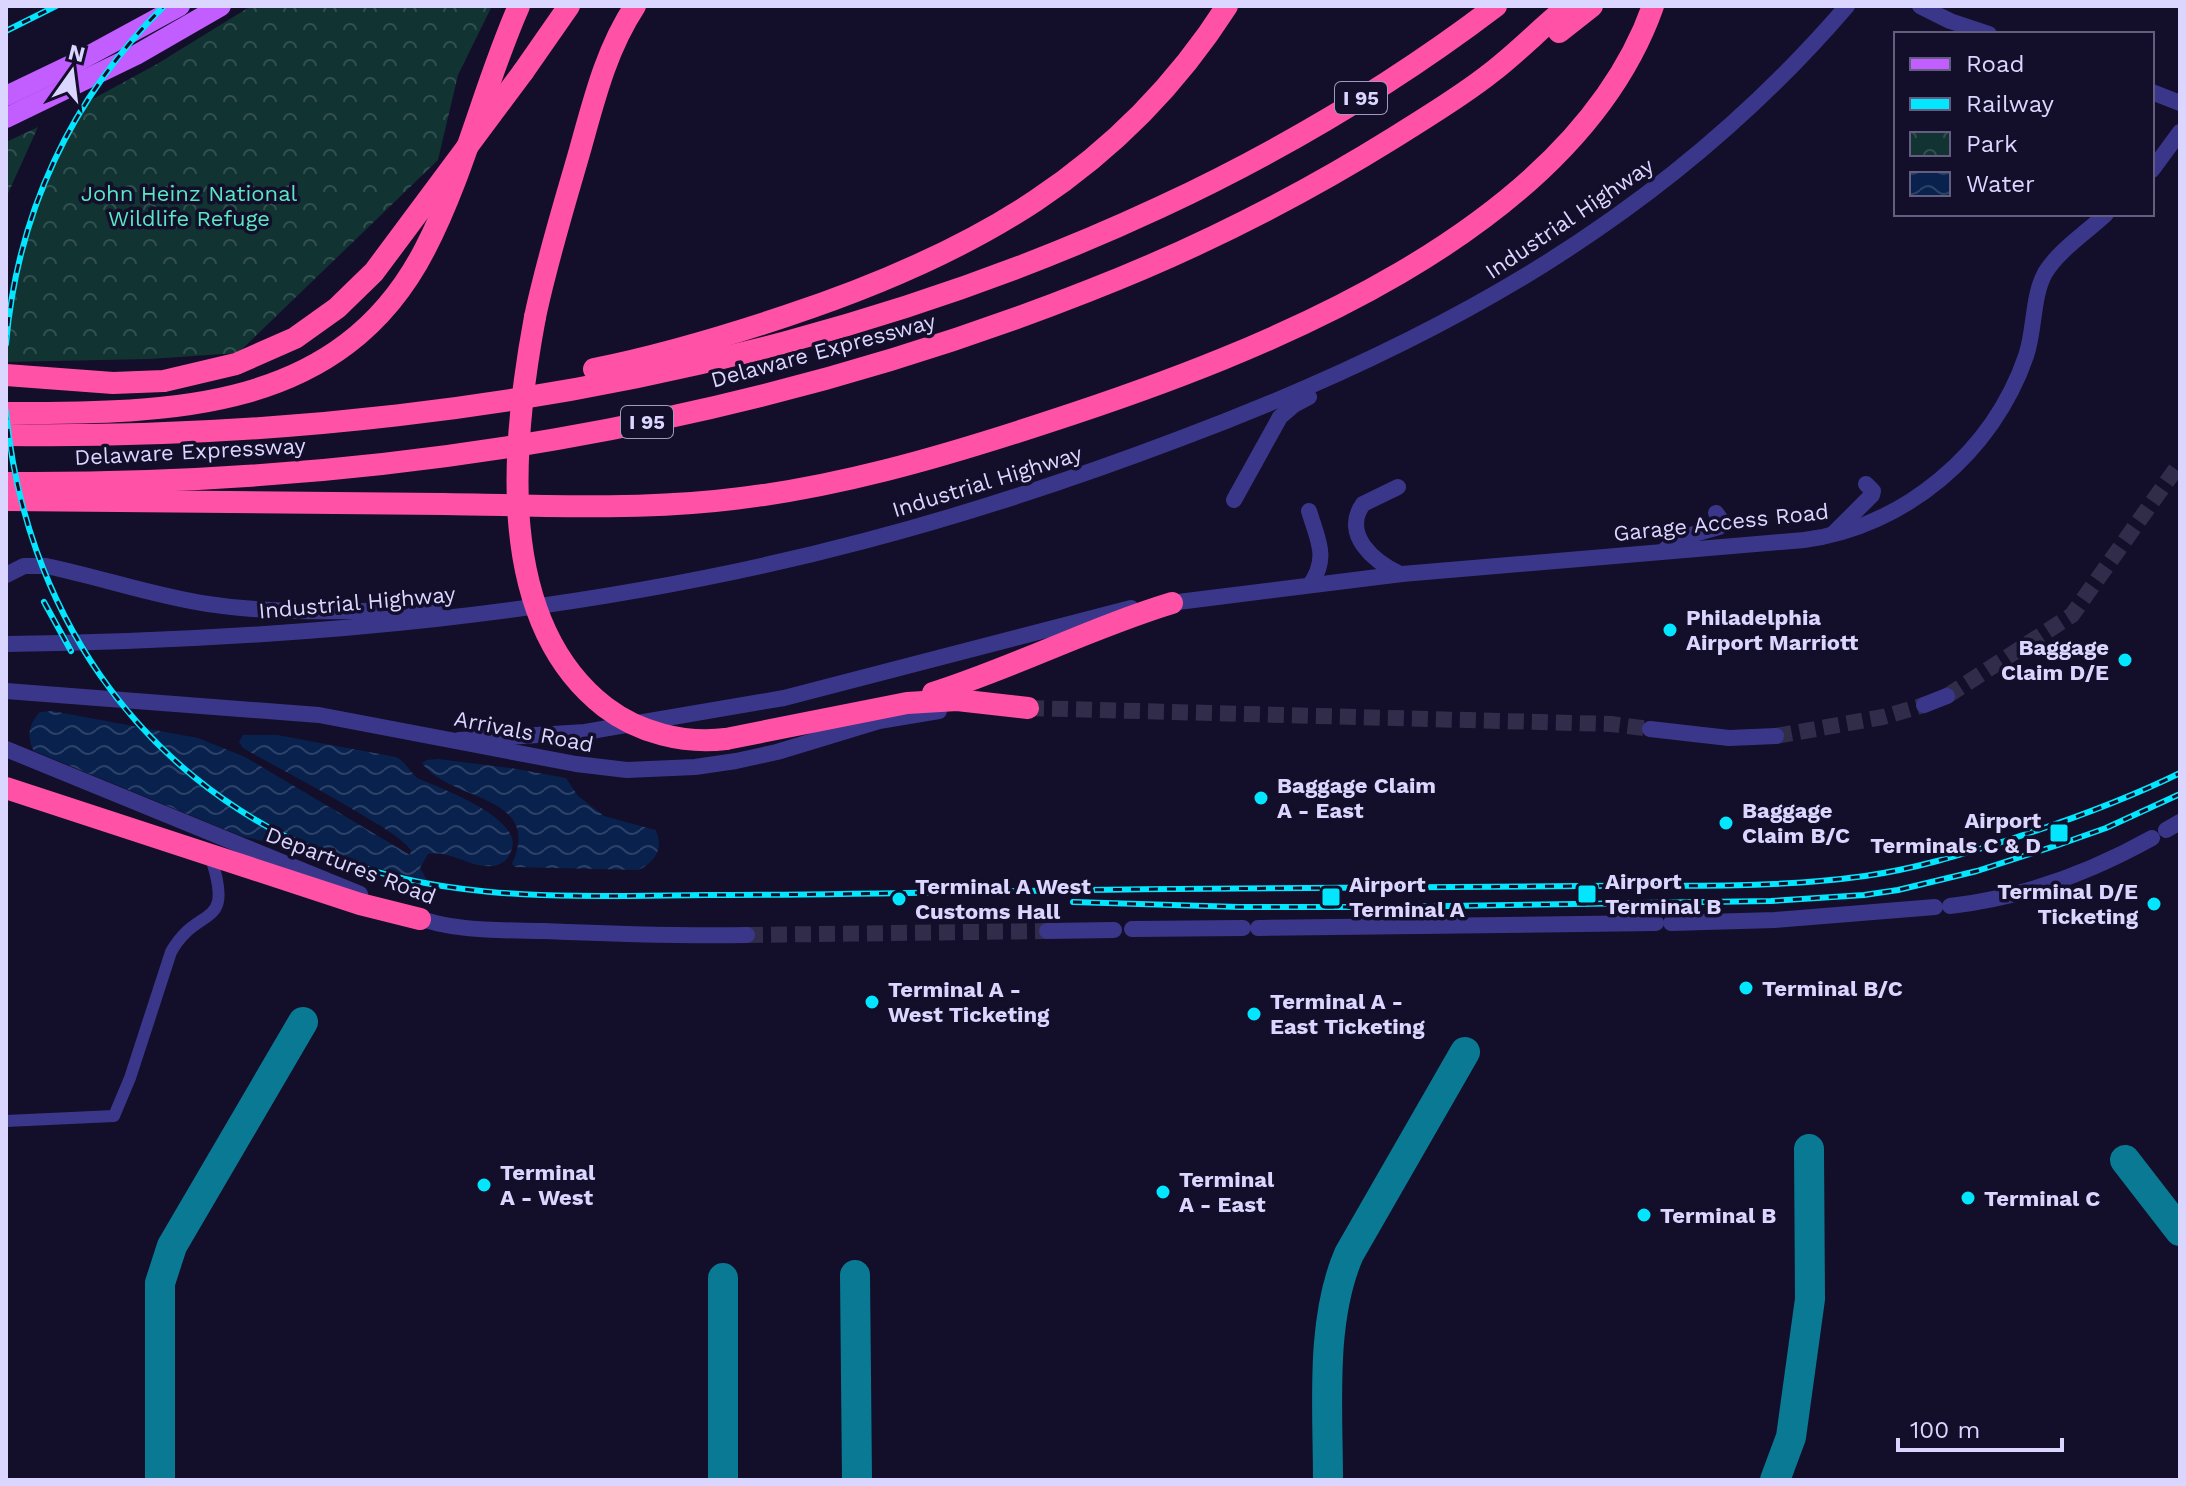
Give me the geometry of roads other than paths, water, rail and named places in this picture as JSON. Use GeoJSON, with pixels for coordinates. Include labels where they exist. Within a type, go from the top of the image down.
{"type":"FeatureCollection","features":[{"type":"Feature","properties":{"kind":"highway"},"geometry":{"type":"LineString","coordinates":[[6,413],[136,409],[218,401],[299,374],[352,340],[401,288],[425,250],[519,6]]}},
{"type":"Feature","properties":{"kind":"highway"},"geometry":{"type":"LineString","coordinates":[[6,375],[122,383],[164,381],[236,364],[295,338],[337,308],[374,272],[569,6]]}},
{"type":"Feature","properties":{"kind":"highway"},"geometry":{"type":"LineString","coordinates":[[635,6],[605,66],[550,253],[535,317],[521,412],[518,494],[526,571],[542,624],[573,675],[611,711],[633,723],[670,737],[706,741],[726,739],[894,705],[976,679],[1106,624],[1172,603]]}},
{"type":"Feature","properties":{"kind":"highway"},"geometry":{"type":"LineString","coordinates":[[580,149],[616,55],[644,6]]}},
{"type":"Feature","properties":{"kind":"highway"},"geometry":{"type":"LineString","coordinates":[[415,412],[665,353],[748,329],[873,285],[955,250],[1046,195],[1120,135],[1180,73],[1227,6]]}},
{"type":"Feature","properties":{"kind":"highway","name":"Delaware Expressway"},"geometry":{"type":"LineString","coordinates":[[6,435],[208,432],[326,423],[540,394],[746,351],[917,303],[1030,263],[1140,218],[1269,152],[1383,85],[1496,6]]}},
{"type":"Feature","properties":{"kind":"highway","name":"Delaware Expressway"},"geometry":{"type":"LineString","coordinates":[[6,483],[175,481],[412,461],[609,429],[817,382],[995,326],[1182,253],[1324,180],[1426,117],[1493,72],[1568,6]]}},
{"type":"Feature","properties":{"kind":"highway"},"geometry":{"type":"LineString","coordinates":[[1493,72],[1562,30],[1592,6]]}},
{"type":"Feature","properties":{"kind":"highway"},"geometry":{"type":"LineString","coordinates":[[6,500],[677,504],[804,488],[981,443],[1093,408],[1239,352],[1354,297],[1454,239],[1521,188],[1583,124],[1626,64],[1653,6]]}},
{"type":"Feature","properties":{"kind":"highway"},"geometry":{"type":"LineString","coordinates":[[894,705],[957,700],[1028,708]]}},
{"type":"Feature","properties":{"kind":"highway"},"geometry":{"type":"LineString","coordinates":[[6,788],[360,904],[420,919]]}},
{"type":"Feature","properties":{"kind":"main road"},"geometry":{"type":"LineString","coordinates":[[6,96],[77,62],[180,6]]}},
{"type":"Feature","properties":{"kind":"main road"},"geometry":{"type":"LineString","coordinates":[[6,118],[136,55],[221,6]]}},
{"type":"Feature","properties":{"kind":"street","name":"Industrial Highway"},"geometry":{"type":"LineString","coordinates":[[6,644],[142,640],[393,624],[637,590],[736,571],[939,521],[1124,460],[1240,416],[1350,369],[1497,294],[1619,217],[1736,121],[1786,73],[1847,6]]}},
{"type":"Feature","properties":{"kind":"street"},"geometry":{"type":"LineString","coordinates":[[1920,6],[1950,21],[1983,32]]}},
{"type":"Feature","properties":{"kind":"street"},"geometry":{"type":"LineString","coordinates":[[2154,93],[2180,103]]}},
{"type":"Feature","properties":{"kind":"street"},"geometry":{"type":"LineString","coordinates":[[2154,167],[2180,132]]}},
{"type":"Feature","properties":{"kind":"street","name":"Garage Access Road"},"geometry":{"type":"LineString","coordinates":[[459,740],[585,732],[756,704],[876,676],[1120,610],[1402,574],[1804,540],[1833,534],[1873,521],[1906,504],[1941,479],[1975,446],[2005,403],[2021,370],[2046,272],[2059,256],[2104,216]]}},
{"type":"Feature","properties":{"kind":"street"},"geometry":{"type":"LineString","coordinates":[[1234,500],[1284,413],[1350,369]]}},
{"type":"Feature","properties":{"kind":"street"},"geometry":{"type":"LineString","coordinates":[[1833,534],[1872,495],[1873,491],[1866,484]]}},
{"type":"Feature","properties":{"kind":"street"},"geometry":{"type":"LineString","coordinates":[[1398,487],[1363,504],[1356,525],[1371,557],[1402,574]]}},
{"type":"Feature","properties":{"kind":"street"},"geometry":{"type":"LineString","coordinates":[[1309,511],[1322,559],[1310,585]]}},
{"type":"Feature","properties":{"kind":"street"},"geometry":{"type":"LineString","coordinates":[[1664,551],[1676,539],[1719,527],[1721,520],[1716,513]]}},
{"type":"Feature","properties":{"kind":"street"},"geometry":{"type":"LineString","coordinates":[[6,575],[24,566],[46,566],[181,599],[235,607],[392,610],[521,607]]}},
{"type":"Feature","properties":{"kind":"street","name":"Arrivals Road"},"geometry":{"type":"LineString","coordinates":[[6,691],[319,715],[617,770],[709,766],[749,759],[903,716],[960,709],[1028,708]]}},
{"type":"Feature","properties":{"kind":"street"},"geometry":{"type":"LineString","coordinates":[[1924,705],[1947,696]]}},
{"type":"Feature","properties":{"kind":"street"},"geometry":{"type":"LineString","coordinates":[[1650,729],[1729,738],[1776,736]]}},
{"type":"Feature","properties":{"kind":"street","name":"Departures Road"},"geometry":{"type":"LineString","coordinates":[[6,749],[420,919],[504,930],[747,935]]}},
{"type":"Feature","properties":{"kind":"street"},"geometry":{"type":"LineString","coordinates":[[1132,929],[1775,920],[1942,907],[1991,899],[2056,882],[2101,864],[2166,830]]}},
{"type":"Feature","properties":{"kind":"street"},"geometry":{"type":"LineString","coordinates":[[6,1121],[114,1116],[135,1064],[171,952],[183,935],[207,918],[218,904],[219,885],[209,854]]}},
{"type":"Feature","properties":{"kind":"street"},"geometry":{"type":"LineString","coordinates":[[1047,931],[1114,930]]}},
{"type":"Feature","properties":{"kind":"water"},"geometry":{"type":"Polygon","coordinates":[[[52,711],[198,738],[245,757],[410,855],[411,850],[400,839],[243,748],[239,742],[243,735],[277,735],[396,757],[417,778],[461,797],[494,816],[512,839],[511,851],[504,862],[493,866],[444,854],[428,854],[420,868],[427,880],[241,836],[34,751],[29,736],[33,721],[40,712],[52,711]]]}},
{"type":"Feature","properties":{"kind":"water"},"geometry":{"type":"Polygon","coordinates":[[[438,759],[566,778],[578,796],[604,816],[655,830],[659,842],[657,853],[638,870],[515,867],[512,864],[518,841],[515,824],[505,811],[435,776],[422,763],[438,759]]]}},
{"type":"Feature","properties":{"kind":"tunnel"},"geometry":{"type":"LineString","coordinates":[[1947,696],[2072,615],[2180,463]]}},
{"type":"Feature","properties":{"kind":"tunnel"},"geometry":{"type":"LineString","coordinates":[[1776,736],[1883,717],[1924,705]]}},
{"type":"Feature","properties":{"kind":"tunnel"},"geometry":{"type":"LineString","coordinates":[[1028,708],[1611,724],[1650,729]]}},
{"type":"Feature","properties":{"kind":"tunnel"},"geometry":{"type":"LineString","coordinates":[[747,935],[1047,931]]}},
{"type":"Feature","properties":{"kind":"railway"},"geometry":{"type":"LineString","coordinates":[[6,31],[56,6]]}},
{"type":"Feature","properties":{"kind":"railway"},"geometry":{"type":"LineString","coordinates":[[6,344],[22,249],[54,161],[102,79],[164,6]]}},
{"type":"Feature","properties":{"kind":"railway"},"geometry":{"type":"LineString","coordinates":[[6,411],[17,482],[36,551],[64,615],[100,674],[143,729],[194,777],[252,818],[317,851],[364,868],[459,888],[607,896],[1794,883],[1883,873],[1955,856],[2074,818],[2180,773]]}},
{"type":"Feature","properties":{"kind":"railway"},"geometry":{"type":"LineString","coordinates":[[44,602],[71,651]]}},
{"type":"Feature","properties":{"kind":"railway"},"geometry":{"type":"LineString","coordinates":[[1073,902],[1386,907],[1771,901],[1864,895],[1977,871],[2106,828],[2180,794]]}},
{"type":"Feature","properties":{"kind":"place","name":"Philadelphia Airport Marriott"},"geometry":{"type":"Point","coordinates":[1670,630]}},
{"type":"Feature","properties":{"kind":"place","name":"Baggage Claim D/E"},"geometry":{"type":"Point","coordinates":[2125,660]}},
{"type":"Feature","properties":{"kind":"place","name":"Baggage Claim A - East"},"geometry":{"type":"Point","coordinates":[1261,798]}},
{"type":"Feature","properties":{"kind":"place","name":"Baggage Claim B/C"},"geometry":{"type":"Point","coordinates":[1726,823]}},
{"type":"Feature","properties":{"kind":"place","name":"Airport Terminals C & D"},"geometry":{"type":"Point","coordinates":[2059,833]}},
{"type":"Feature","properties":{"kind":"place","name":"Airport Terminal B"},"geometry":{"type":"Point","coordinates":[1587,894]}},
{"type":"Feature","properties":{"kind":"place","name":"Airport Terminal A"},"geometry":{"type":"Point","coordinates":[1331,897]}},
{"type":"Feature","properties":{"kind":"place","name":"Terminal A West Customs Hall"},"geometry":{"type":"Point","coordinates":[899,899]}},
{"type":"Feature","properties":{"kind":"place","name":"Terminal D/E Ticketing"},"geometry":{"type":"Point","coordinates":[2154,904]}},
{"type":"Feature","properties":{"kind":"place","name":"Terminal B/C"},"geometry":{"type":"Point","coordinates":[1746,988]}},
{"type":"Feature","properties":{"kind":"place","name":"Terminal A - West Ticketing"},"geometry":{"type":"Point","coordinates":[872,1002]}},
{"type":"Feature","properties":{"kind":"place","name":"Terminal A - East Ticketing"},"geometry":{"type":"Point","coordinates":[1254,1014]}},
{"type":"Feature","properties":{"kind":"place","name":"Terminal A - West"},"geometry":{"type":"Point","coordinates":[484,1185]}},
{"type":"Feature","properties":{"kind":"place","name":"Terminal A - East"},"geometry":{"type":"Point","coordinates":[1163,1192]}},
{"type":"Feature","properties":{"kind":"place","name":"Terminal C"},"geometry":{"type":"Point","coordinates":[1968,1198]}},
{"type":"Feature","properties":{"kind":"place","name":"Terminal B"},"geometry":{"type":"Point","coordinates":[1644,1215]}},
{"type":"Feature","properties":{"kind":"park label","name":"John Heinz National Wildlife Refuge"},"geometry":{"type":"Point","coordinates":[189,206]}}]}
